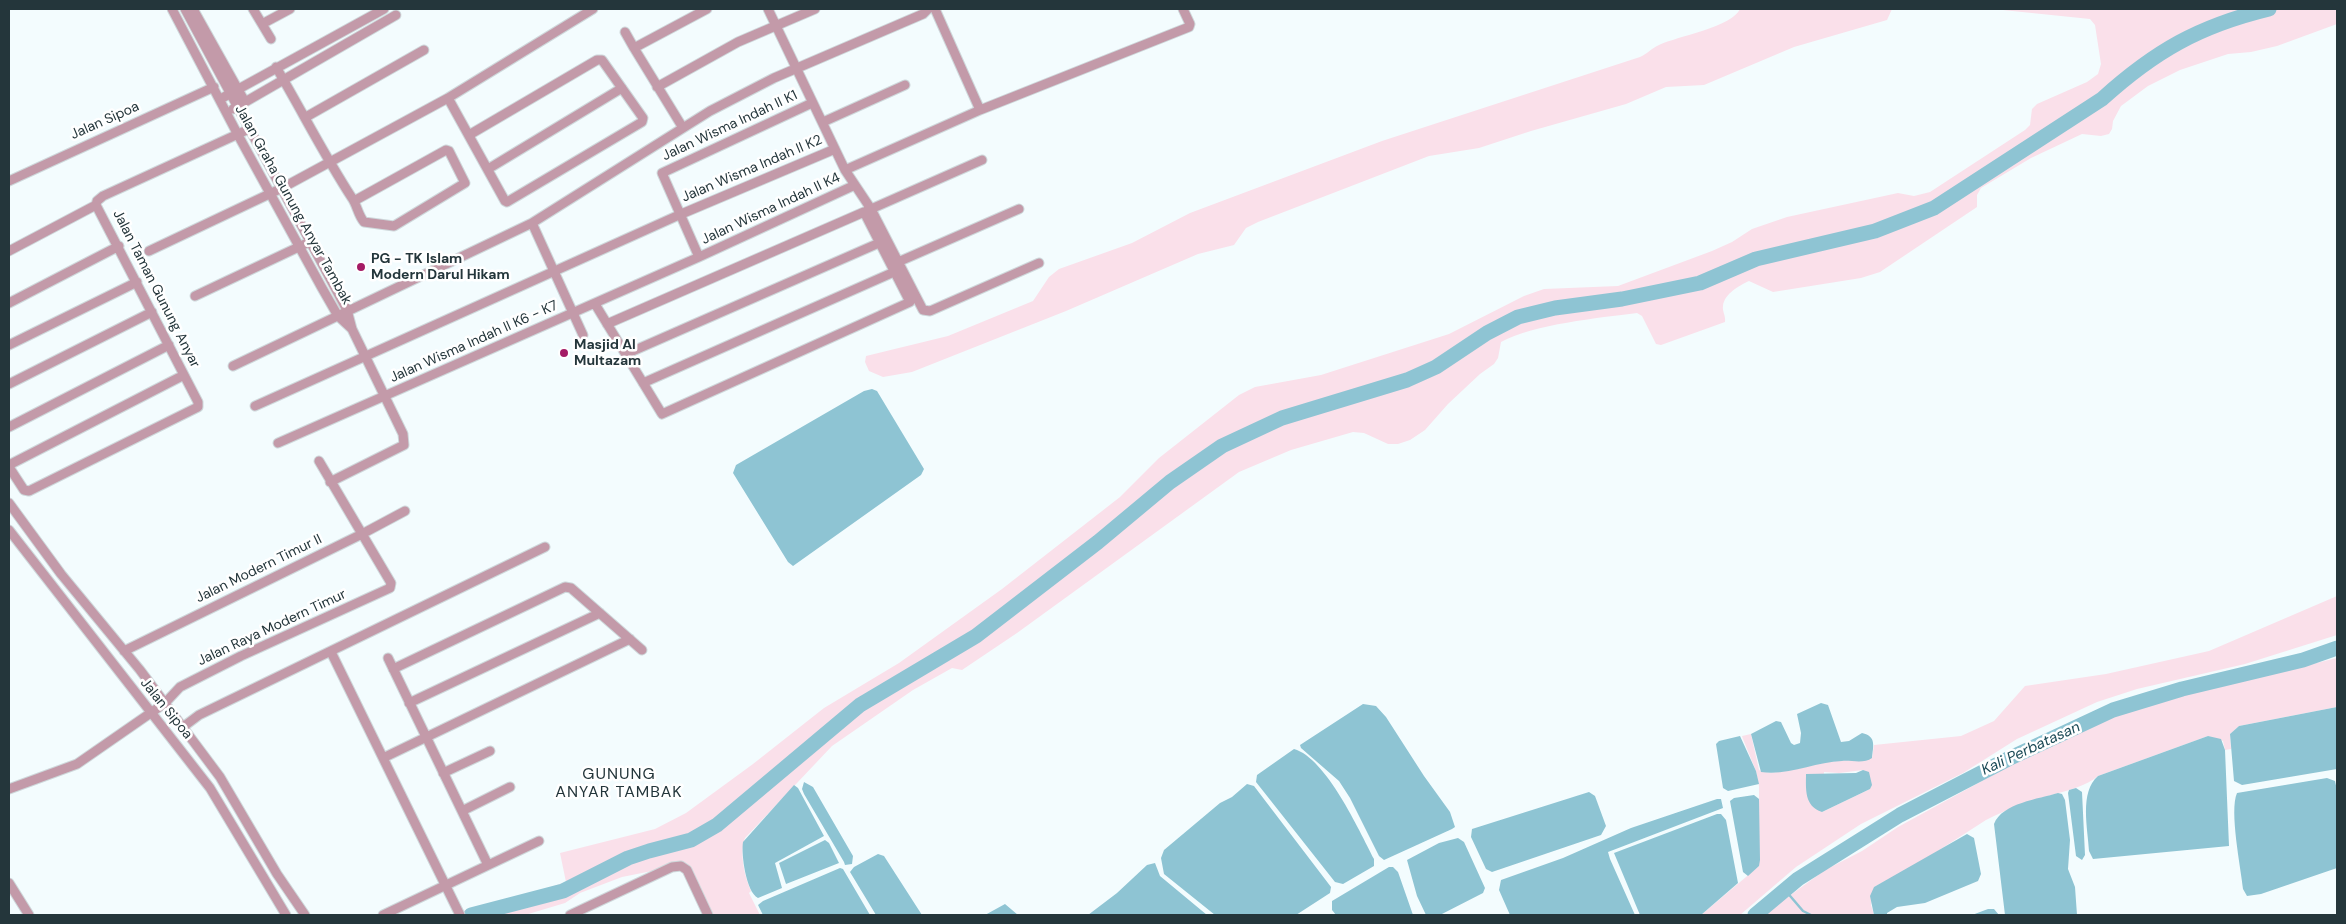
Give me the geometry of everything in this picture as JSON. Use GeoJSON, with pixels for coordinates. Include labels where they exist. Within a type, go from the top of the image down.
{"type":"FeatureCollection","features":[{"type":"Feature","properties":{"kind":"street","name":"Jalan Graha Gunung Anyar Tambak"},"geometry":{"type":"LineString","coordinates":[[172,9],[299,247],[338,316],[352,329]]}},
{"type":"Feature","properties":{"kind":"street","name":"Jalan Graha Gunung Anyar Tambak"},"geometry":{"type":"LineString","coordinates":[[184,9],[230,94],[241,104],[249,129],[347,310],[352,329]]}},
{"type":"Feature","properties":{"kind":"street"},"geometry":{"type":"LineString","coordinates":[[194,9],[238,88],[241,104]]}},
{"type":"Feature","properties":{"kind":"street"},"geometry":{"type":"LineString","coordinates":[[253,9],[271,39]]}},
{"type":"Feature","properties":{"kind":"street"},"geometry":{"type":"LineString","coordinates":[[262,24],[290,9]]}},
{"type":"Feature","properties":{"kind":"street"},"geometry":{"type":"LineString","coordinates":[[220,99],[384,9]]}},
{"type":"Feature","properties":{"kind":"street"},"geometry":{"type":"LineString","coordinates":[[149,250],[271,194],[448,98],[593,9]]}},
{"type":"Feature","properties":{"kind":"street"},"geometry":{"type":"LineString","coordinates":[[634,48],[707,9]]}},
{"type":"Feature","properties":{"kind":"street"},"geometry":{"type":"LineString","coordinates":[[768,9],[835,149],[871,209],[923,310],[930,311],[1039,263]]}},
{"type":"Feature","properties":{"kind":"street"},"geometry":{"type":"LineString","coordinates":[[657,87],[738,42],[815,9]]}},
{"type":"Feature","properties":{"kind":"street"},"geometry":{"type":"LineString","coordinates":[[935,9],[980,110]]}},
{"type":"Feature","properties":{"kind":"street"},"geometry":{"type":"LineString","coordinates":[[846,170],[980,110],[1189,27],[1190,24],[1183,9]]}},
{"type":"Feature","properties":{"kind":"street"},"geometry":{"type":"LineString","coordinates":[[233,366],[532,223],[682,128],[736,97],[924,10]]}},
{"type":"Feature","properties":{"kind":"street"},"geometry":{"type":"LineString","coordinates":[[226,112],[396,16]]}},
{"type":"Feature","properties":{"kind":"street"},"geometry":{"type":"LineString","coordinates":[[625,32],[682,128]]}},
{"type":"Feature","properties":{"kind":"street"},"geometry":{"type":"LineString","coordinates":[[314,48],[320,58]]}},
{"type":"Feature","properties":{"kind":"street"},"geometry":{"type":"LineString","coordinates":[[306,117],[424,50]]}},
{"type":"Feature","properties":{"kind":"street"},"geometry":{"type":"LineString","coordinates":[[448,98],[469,136],[488,169],[505,201],[509,202],[642,122],[644,118],[602,60],[597,60],[469,136]]}},
{"type":"Feature","properties":{"kind":"street"},"geometry":{"type":"LineString","coordinates":[[277,68],[306,117],[328,162],[354,201],[364,222],[394,226],[465,184],[449,151],[446,150],[354,201]]}},
{"type":"Feature","properties":{"kind":"street"},"geometry":{"type":"LineString","coordinates":[[822,122],[905,85]]}},
{"type":"Feature","properties":{"kind":"street","name":"Jalan Sipoa"},"geometry":{"type":"LineString","coordinates":[[9,181],[214,87]]}},
{"type":"Feature","properties":{"kind":"street"},"geometry":{"type":"LineString","coordinates":[[488,169],[622,88]]}},
{"type":"Feature","properties":{"kind":"street","name":"Jalan Wisma Indah II K1"},"geometry":{"type":"LineString","coordinates":[[699,257],[662,175],[664,171],[812,103]]}},
{"type":"Feature","properties":{"kind":"street","name":"Jalan Taman Gunung Anyar"},"geometry":{"type":"LineString","coordinates":[[9,466],[24,490],[29,491],[198,407],[198,402],[119,246],[96,205],[97,201],[103,196],[249,129]]}},
{"type":"Feature","properties":{"kind":"street","name":"Jalan Wisma Indah II K2"},"geometry":{"type":"LineString","coordinates":[[255,406],[679,215],[835,149]]}},
{"type":"Feature","properties":{"kind":"street"},"geometry":{"type":"LineString","coordinates":[[871,209],[982,160]]}},
{"type":"Feature","properties":{"kind":"street","name":"Jalan Wisma Indah II K4"},"geometry":{"type":"LineString","coordinates":[[595,304],[855,185]]}},
{"type":"Feature","properties":{"kind":"street"},"geometry":{"type":"LineString","coordinates":[[10,248],[96,205]]}},
{"type":"Feature","properties":{"kind":"street"},"geometry":{"type":"LineString","coordinates":[[898,262],[1019,209]]}},
{"type":"Feature","properties":{"kind":"street"},"geometry":{"type":"LineString","coordinates":[[595,304],[607,324],[626,354],[662,414],[910,302],[864,212],[607,324]]}},
{"type":"Feature","properties":{"kind":"street"},"geometry":{"type":"LineString","coordinates":[[532,223],[583,335]]}},
{"type":"Feature","properties":{"kind":"street"},"geometry":{"type":"LineString","coordinates":[[195,296],[309,242]]}},
{"type":"Feature","properties":{"kind":"street"},"geometry":{"type":"LineString","coordinates":[[626,354],[879,243]]}},
{"type":"Feature","properties":{"kind":"street"},"geometry":{"type":"LineString","coordinates":[[9,303],[119,246]]}},
{"type":"Feature","properties":{"kind":"street"},"geometry":{"type":"LineString","coordinates":[[643,383],[894,272]]}},
{"type":"Feature","properties":{"kind":"street"},"geometry":{"type":"LineString","coordinates":[[9,346],[137,282]]}},
{"type":"Feature","properties":{"kind":"street","name":"Jalan Wisma Indah II K6 - K7"},"geometry":{"type":"LineString","coordinates":[[278,443],[595,304]]}},
{"type":"Feature","properties":{"kind":"street"},"geometry":{"type":"LineString","coordinates":[[9,384],[152,312]]}},
{"type":"Feature","properties":{"kind":"street"},"geometry":{"type":"LineString","coordinates":[[330,482],[404,445],[405,442],[367,356],[352,329]]}},
{"type":"Feature","properties":{"kind":"street"},"geometry":{"type":"LineString","coordinates":[[9,427],[169,345]]}},
{"type":"Feature","properties":{"kind":"street"},"geometry":{"type":"LineString","coordinates":[[9,466],[184,375]]}},
{"type":"Feature","properties":{"kind":"street"},"geometry":{"type":"LineString","coordinates":[[319,461],[362,534]]}},
{"type":"Feature","properties":{"kind":"street"},"geometry":{"type":"LineString","coordinates":[[9,503],[102,625],[183,726],[220,777],[277,874],[305,915]]}},
{"type":"Feature","properties":{"kind":"street","name":"Jalan Modern Timur II"},"geometry":{"type":"LineString","coordinates":[[124,651],[405,511]]}},
{"type":"Feature","properties":{"kind":"street","name":"Jalan Sipoa"},"geometry":{"type":"LineString","coordinates":[[9,530],[210,788],[286,915]]}},
{"type":"Feature","properties":{"kind":"street","name":"Jalan Raya Modern Timur"},"geometry":{"type":"LineString","coordinates":[[9,789],[77,764],[165,703],[180,688],[189,683],[241,656],[390,588],[392,583],[362,534]]}},
{"type":"Feature","properties":{"kind":"street"},"geometry":{"type":"LineString","coordinates":[[183,726],[545,547]]}},
{"type":"Feature","properties":{"kind":"street"},"geometry":{"type":"LineString","coordinates":[[393,669],[565,587],[570,588],[642,650]]}},
{"type":"Feature","properties":{"kind":"street"},"geometry":{"type":"LineString","coordinates":[[409,703],[600,613]]}},
{"type":"Feature","properties":{"kind":"street"},"geometry":{"type":"LineString","coordinates":[[91,635],[102,625]]}},
{"type":"Feature","properties":{"kind":"street"},"geometry":{"type":"LineString","coordinates":[[383,758],[630,639]]}},
{"type":"Feature","properties":{"kind":"street"},"geometry":{"type":"LineString","coordinates":[[331,652],[460,915]]}},
{"type":"Feature","properties":{"kind":"street"},"geometry":{"type":"LineString","coordinates":[[388,658],[488,865]]}},
{"type":"Feature","properties":{"kind":"street"},"geometry":{"type":"LineString","coordinates":[[443,773],[490,751]]}},
{"type":"Feature","properties":{"kind":"street"},"geometry":{"type":"LineString","coordinates":[[462,811],[510,788]]}},
{"type":"Feature","properties":{"kind":"street"},"geometry":{"type":"LineString","coordinates":[[382,915],[539,841]]}},
{"type":"Feature","properties":{"kind":"street"},"geometry":{"type":"LineString","coordinates":[[570,915],[672,867],[681,866],[687,870],[708,915]]}},
{"type":"Feature","properties":{"kind":"street"},"geometry":{"type":"LineString","coordinates":[[9,883],[13,897],[29,915]]}},
{"type":"Feature","properties":{"kind":"shaded area"},"geometry":{"type":"Polygon","coordinates":[[[1740,9],[1892,9],[1887,20],[1794,47],[1704,85],[1666,87],[1626,104],[1479,148],[1429,156],[1258,222],[1246,228],[1234,245],[1198,254],[1066,311],[912,372],[883,377],[869,371],[865,362],[866,356],[948,336],[1033,301],[1049,277],[1059,269],[1132,243],[1190,213],[1382,141],[1640,57],[1659,45],[1727,21],[1740,9]]]}},
{"type":"Feature","properties":{"kind":"shaded area"},"geometry":{"type":"Polygon","coordinates":[[[1993,9],[2337,9],[2337,24],[2277,46],[2251,52],[2228,54],[2180,70],[2148,86],[2121,106],[2109,134],[2101,136],[2082,134],[2031,158],[1981,188],[1977,195],[1977,207],[1880,272],[1861,278],[1773,292],[1749,281],[1737,288],[1726,298],[1723,308],[1725,322],[1661,345],[1656,344],[1642,316],[1637,313],[1549,326],[1531,331],[1501,342],[1498,358],[1494,364],[1480,374],[1448,404],[1425,430],[1410,440],[1398,444],[1388,444],[1364,433],[1353,432],[1291,450],[1239,472],[1017,633],[962,670],[952,668],[913,690],[832,746],[745,838],[743,844],[744,865],[751,891],[749,893],[760,915],[708,915],[687,870],[672,867],[622,877],[580,893],[565,903],[525,915],[460,915],[458,912],[523,896],[566,882],[560,853],[655,829],[686,813],[753,764],[824,708],[899,663],[1002,589],[1120,497],[1159,458],[1239,395],[1255,387],[1321,375],[1449,334],[1524,296],[1544,289],[1618,286],[1712,251],[1732,242],[1752,229],[1787,217],[1898,193],[1914,196],[1930,192],[2025,130],[2030,125],[2032,109],[2037,104],[2087,82],[2098,74],[2101,64],[2095,25],[2090,19],[1993,9]]]}},
{"type":"Feature","properties":{"kind":"shaded area"},"geometry":{"type":"Polygon","coordinates":[[[2337,596],[2337,635],[2245,664],[2137,689],[2097,702],[2017,739],[1963,773],[1861,824],[1796,867],[1740,915],[1701,915],[1759,866],[1759,786],[1756,771],[1742,736],[1751,734],[1759,770],[1765,772],[1783,772],[1828,762],[1872,758],[1874,745],[1961,736],[1994,721],[2025,686],[2106,674],[2209,651],[2337,596]],[[1863,770],[1839,773],[1824,772],[1822,812],[1870,789],[1863,770]]]}},
{"type":"Feature","properties":{"kind":"shaded area"},"geometry":{"type":"Polygon","coordinates":[[[2337,658],[2337,707],[2239,726],[2230,734],[2231,749],[2225,750],[2223,741],[2208,736],[2098,776],[2077,787],[2002,812],[1986,820],[1916,865],[1874,887],[1871,905],[1874,915],[1763,915],[1825,870],[1862,851],[1898,827],[2033,753],[2109,717],[2179,696],[2337,658]]]}},
{"type":"Feature","properties":{"kind":"water"},"geometry":{"type":"Polygon","coordinates":[[[872,389],[877,391],[924,469],[921,475],[793,566],[788,562],[733,473],[736,465],[864,391],[872,389]]]}},
{"type":"Feature","properties":{"kind":"water"},"geometry":{"type":"Polygon","coordinates":[[[1821,703],[1828,705],[1841,742],[1849,741],[1862,733],[1867,734],[1872,739],[1872,758],[1861,761],[1832,762],[1791,771],[1761,772],[1751,734],[1776,721],[1781,722],[1791,743],[1794,745],[1800,743],[1801,733],[1797,714],[1821,703]]]}},
{"type":"Feature","properties":{"kind":"water"},"geometry":{"type":"Polygon","coordinates":[[[1363,704],[1376,706],[1386,717],[1450,812],[1455,827],[1384,860],[1379,856],[1350,798],[1339,781],[1301,748],[1300,745],[1363,704]]]}},
{"type":"Feature","properties":{"kind":"water"},"geometry":{"type":"Polygon","coordinates":[[[2337,707],[2337,769],[2242,785],[2234,781],[2230,734],[2239,726],[2337,707]]]}},
{"type":"Feature","properties":{"kind":"water"},"geometry":{"type":"Polygon","coordinates":[[[1740,736],[1756,771],[1759,784],[1728,791],[1723,788],[1716,744],[1719,741],[1740,736]]]}},
{"type":"Feature","properties":{"kind":"water"},"geometry":{"type":"Polygon","coordinates":[[[2208,736],[2221,739],[2225,750],[2229,846],[2093,859],[2089,851],[2086,811],[2088,791],[2098,776],[2208,736]]]}},
{"type":"Feature","properties":{"kind":"water"},"geometry":{"type":"Polygon","coordinates":[[[1294,749],[1306,755],[1329,780],[1351,814],[1374,859],[1374,866],[1343,884],[1335,882],[1256,782],[1257,775],[1294,749]]]}},
{"type":"Feature","properties":{"kind":"water"},"geometry":{"type":"Polygon","coordinates":[[[1863,770],[1869,772],[1872,785],[1870,789],[1822,812],[1812,806],[1806,791],[1806,774],[1856,773],[1863,770]]]}},
{"type":"Feature","properties":{"kind":"water"},"geometry":{"type":"Polygon","coordinates":[[[2327,778],[2335,781],[2337,790],[2337,868],[2261,894],[2247,896],[2243,889],[2236,840],[2234,813],[2237,793],[2327,778]]]}},
{"type":"Feature","properties":{"kind":"water"},"geometry":{"type":"Polygon","coordinates":[[[804,782],[813,787],[853,856],[852,864],[845,865],[804,794],[802,789],[804,782]]]}},
{"type":"Feature","properties":{"kind":"water"},"geometry":{"type":"Polygon","coordinates":[[[1247,784],[1254,786],[1331,887],[1330,893],[1296,915],[1215,915],[1164,874],[1161,858],[1164,850],[1220,803],[1232,797],[1247,784]]]}},
{"type":"Feature","properties":{"kind":"water"},"geometry":{"type":"Polygon","coordinates":[[[794,785],[798,788],[824,836],[775,863],[782,888],[758,898],[747,881],[743,842],[794,785]]]}},
{"type":"Feature","properties":{"kind":"water"},"geometry":{"type":"Polygon","coordinates":[[[2076,788],[2082,792],[2085,855],[2082,860],[2076,856],[2068,793],[2069,790],[2076,788]]]}},
{"type":"Feature","properties":{"kind":"water"},"geometry":{"type":"Polygon","coordinates":[[[1589,792],[1595,796],[1606,826],[1601,835],[1492,872],[1486,869],[1471,837],[1472,829],[1589,792]]]}},
{"type":"Feature","properties":{"kind":"water"},"geometry":{"type":"Polygon","coordinates":[[[2058,793],[2062,794],[2065,800],[2070,840],[2068,869],[2075,887],[2077,915],[2005,915],[1994,824],[1998,817],[2013,807],[2058,793]]]}},
{"type":"Feature","properties":{"kind":"water"},"geometry":{"type":"Polygon","coordinates":[[[1754,795],[1759,799],[1760,860],[1759,866],[1748,876],[1743,872],[1730,801],[1734,798],[1754,795]]]}},
{"type":"Feature","properties":{"kind":"water"},"geometry":{"type":"Polygon","coordinates":[[[1721,799],[1723,808],[1608,852],[1635,915],[1510,915],[1499,890],[1501,880],[1563,858],[1631,828],[1721,799]]]}},
{"type":"Feature","properties":{"kind":"water"},"geometry":{"type":"Polygon","coordinates":[[[1721,814],[1726,820],[1738,883],[1701,915],[1640,915],[1614,853],[1721,814]]]}},
{"type":"Feature","properties":{"kind":"water"},"geometry":{"type":"Polygon","coordinates":[[[1967,834],[1974,838],[1981,874],[1978,881],[1925,903],[1897,907],[1887,913],[1887,915],[1874,915],[1870,896],[1874,887],[1967,834]]]}},
{"type":"Feature","properties":{"kind":"water"},"geometry":{"type":"Polygon","coordinates":[[[1458,838],[1464,842],[1485,888],[1483,893],[1440,915],[1426,915],[1417,896],[1407,860],[1439,843],[1458,838]]]}},
{"type":"Feature","properties":{"kind":"water"},"geometry":{"type":"Polygon","coordinates":[[[825,840],[829,843],[839,863],[786,884],[779,863],[825,840]]]}},
{"type":"Feature","properties":{"kind":"water"},"geometry":{"type":"Polygon","coordinates":[[[878,854],[884,856],[922,915],[876,915],[850,872],[854,867],[878,854]]]}},
{"type":"Feature","properties":{"kind":"water"},"geometry":{"type":"Polygon","coordinates":[[[1155,863],[1160,876],[1207,915],[1088,915],[1117,893],[1147,865],[1155,863]]]}},
{"type":"Feature","properties":{"kind":"water"},"geometry":{"type":"Polygon","coordinates":[[[1389,867],[1393,867],[1398,872],[1413,915],[1336,915],[1332,910],[1332,901],[1389,867]]]}},
{"type":"Feature","properties":{"kind":"water"},"geometry":{"type":"Polygon","coordinates":[[[840,868],[843,869],[870,915],[763,915],[758,905],[763,901],[840,868]]]}},
{"type":"Feature","properties":{"kind":"water"},"geometry":{"type":"Polygon","coordinates":[[[1005,904],[1018,915],[985,915],[1005,904]]]}},
{"type":"Feature","properties":{"kind":"water"},"geometry":{"type":"Polygon","coordinates":[[[1988,909],[1994,909],[1999,915],[1972,915],[1988,909]]]}},
{"type":"Feature","properties":{"kind":"waterway"},"geometry":{"type":"LineString","coordinates":[[471,915],[563,891],[628,858],[691,840],[717,825],[860,705],[976,636],[1098,542],[1170,482],[1222,446],[1282,418],[1407,380],[1436,367],[1487,333],[1518,317],[1555,308],[1622,299],[1700,283],[1756,259],[1875,231],[1934,208],[2102,99],[2141,67],[2179,42],[2221,23],[2269,9]]}},
{"type":"Feature","properties":{"kind":"waterway","name":"Kali Perbatasan"},"geometry":{"type":"LineString","coordinates":[[1755,915],[1798,879],[1900,815],[2008,759],[2113,710],[2182,689],[2303,660],[2337,648]]}},
{"type":"Feature","properties":{"kind":"waterway"},"geometry":{"type":"LineString","coordinates":[[1785,890],[1803,911],[1811,915]]}},
{"type":"Feature","properties":{"kind":"place","name":"PG - TK Islam Modern Darul Hikam"},"geometry":{"type":"Point","coordinates":[361,267]}},
{"type":"Feature","properties":{"kind":"place","name":"Masjid Al Multazam"},"geometry":{"type":"Point","coordinates":[564,353]}},
{"type":"Feature","properties":{"kind":"district","name":"GUNUNG ANYAR TAMBAK"},"geometry":{"type":"Point","coordinates":[619,784]}}]}
